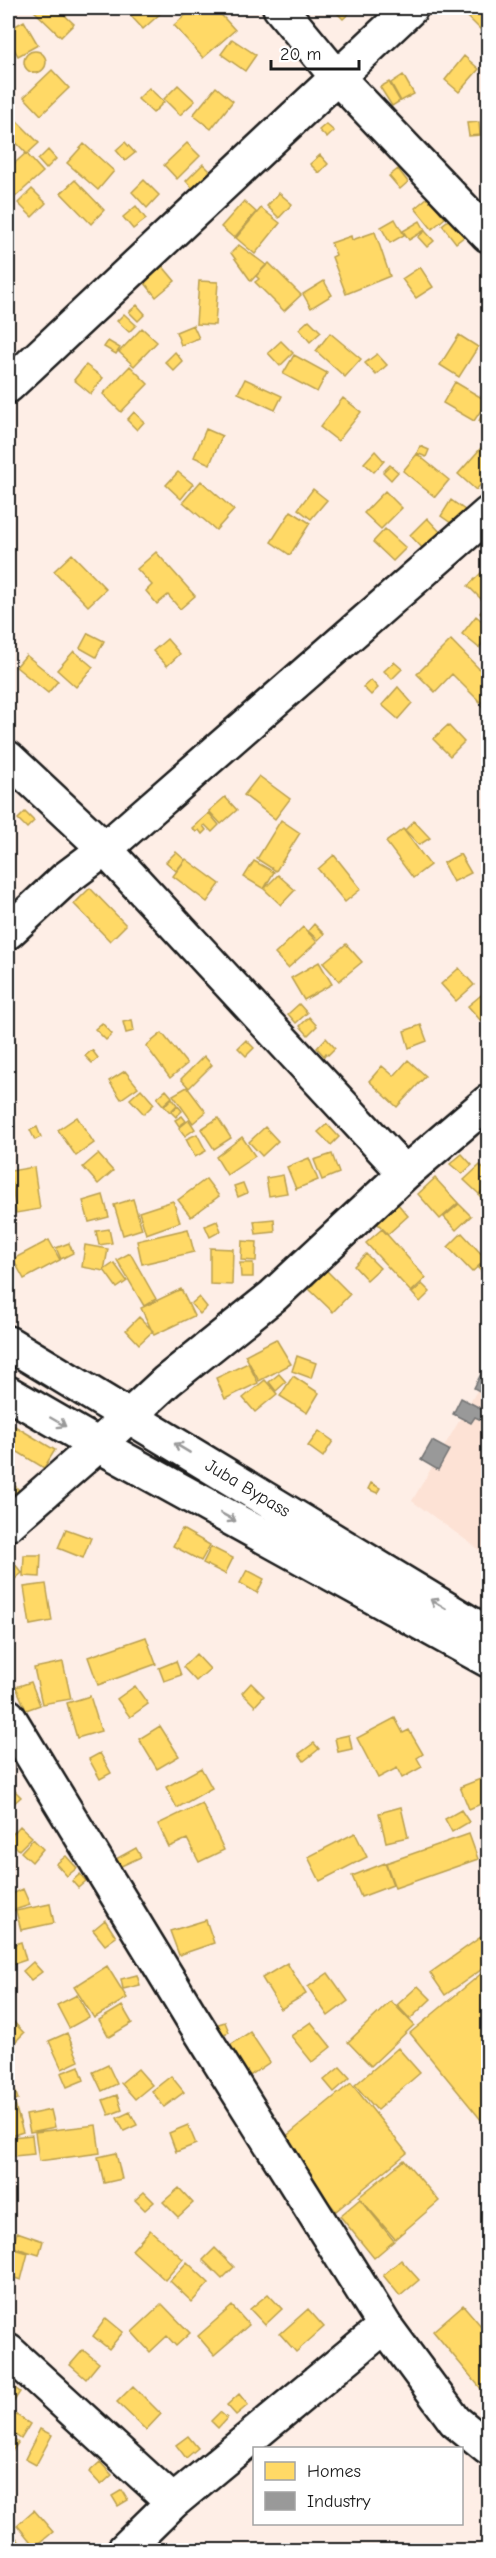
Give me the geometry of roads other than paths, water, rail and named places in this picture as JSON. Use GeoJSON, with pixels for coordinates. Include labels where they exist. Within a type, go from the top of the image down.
{"type":"FeatureCollection","features":[{"type":"Feature","properties":{"kind":"street"},"geometry":{"type":"LineString","coordinates":[[280,8],[337,77],[489,235]]}},
{"type":"Feature","properties":{"kind":"street"},"geometry":{"type":"LineString","coordinates":[[8,386],[411,8]]}},
{"type":"Feature","properties":{"kind":"street"},"geometry":{"type":"LineString","coordinates":[[8,932],[65,879],[105,849],[489,514]]}},
{"type":"Feature","properties":{"kind":"street"},"geometry":{"type":"LineString","coordinates":[[8,758],[105,849],[405,1173]]}},
{"type":"Feature","properties":{"kind":"street"},"geometry":{"type":"LineString","coordinates":[[8,1524],[167,1381],[273,1296],[405,1173],[489,1101]]}},
{"type":"Feature","properties":{"kind":"street","name":"Juba Bypass"},"geometry":{"type":"LineString","coordinates":[[8,1342],[489,1634]]}},
{"type":"Feature","properties":{"kind":"street","name":"Juba Bypass"},"geometry":{"type":"LineString","coordinates":[[8,1393],[489,1660]]}},
{"type":"Feature","properties":{"kind":"street"},"geometry":{"type":"LineString","coordinates":[[8,1716],[192,2018],[384,2326],[455,2421],[489,2448]]}},
{"type":"Feature","properties":{"kind":"street"},"geometry":{"type":"LineString","coordinates":[[124,2550],[173,2502],[384,2326]]}},
{"type":"Feature","properties":{"kind":"street"},"geometry":{"type":"LineString","coordinates":[[8,2351],[173,2502]]}}]}
